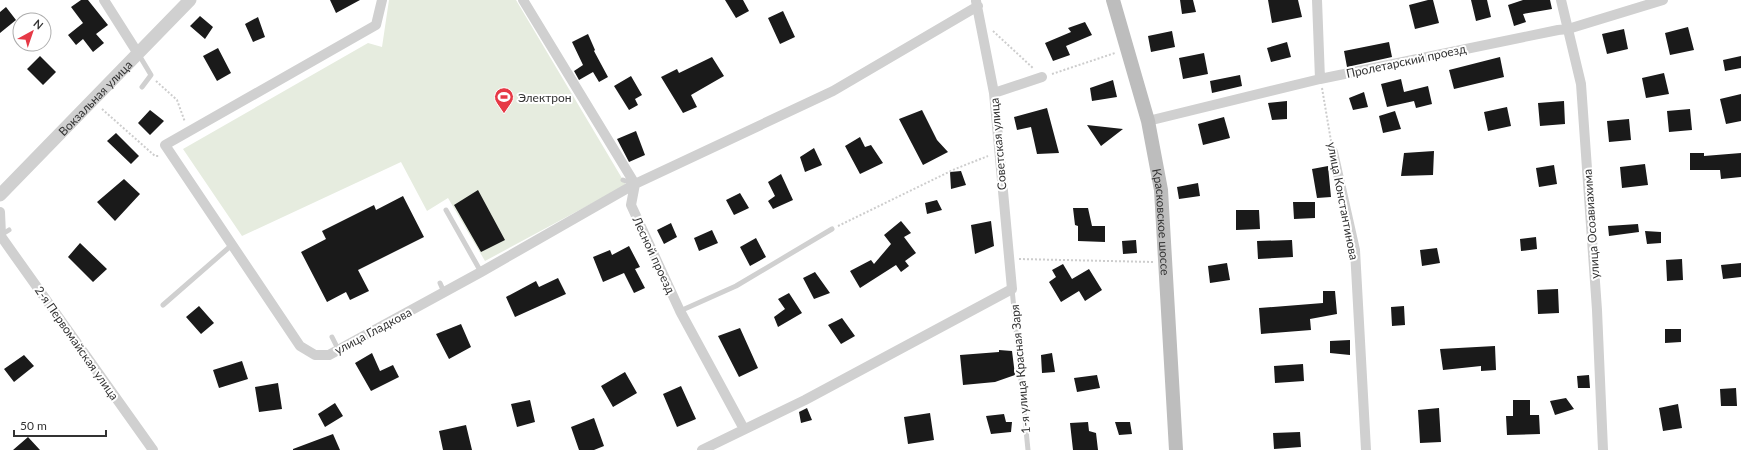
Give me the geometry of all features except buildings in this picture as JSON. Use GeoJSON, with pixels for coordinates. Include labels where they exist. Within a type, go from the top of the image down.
{"type":"FeatureCollection","features":[{"type":"Feature","properties":{"kind":"main road","name":"Красковское шоссе"},"geometry":{"type":"LineString","coordinates":[[1113,0],[1148,122],[1161,190],[1176,450]]}},
{"type":"Feature","properties":{"kind":"street"},"geometry":{"type":"LineString","coordinates":[[104,0],[137,52]]}},
{"type":"Feature","properties":{"kind":"street","name":"Вокзальная улица"},"geometry":{"type":"LineString","coordinates":[[0,195],[137,52],[190,0]]}},
{"type":"Feature","properties":{"kind":"street"},"geometry":{"type":"LineString","coordinates":[[184,134],[376,25],[382,0]]}},
{"type":"Feature","properties":{"kind":"street"},"geometry":{"type":"LineString","coordinates":[[523,0],[635,184]]}},
{"type":"Feature","properties":{"kind":"street"},"geometry":{"type":"LineString","coordinates":[[1317,0],[1320,79]]}},
{"type":"Feature","properties":{"kind":"street","name":"улица Осоавиахима"},"geometry":{"type":"LineString","coordinates":[[1561,0],[1581,84],[1597,310],[1603,450]]}},
{"type":"Feature","properties":{"kind":"street","name":"Пролетарский проезд"},"geometry":{"type":"LineString","coordinates":[[1148,122],[1320,79],[1568,29],[1663,0]]}},
{"type":"Feature","properties":{"kind":"street","name":"улица Гладкова"},"geometry":{"type":"LineString","coordinates":[[184,134],[165,145],[233,244],[300,346],[315,355],[329,355],[442,288],[481,272],[635,184],[833,91],[977,3]]}},
{"type":"Feature","properties":{"kind":"street","name":"Советская улица"},"geometry":{"type":"LineString","coordinates":[[977,3],[994,93],[998,152],[1012,289]]}},
{"type":"Feature","properties":{"kind":"street"},"geometry":{"type":"LineString","coordinates":[[994,93],[1042,77]]}},
{"type":"Feature","properties":{"kind":"street","name":"улица Константинова"},"geometry":{"type":"LineString","coordinates":[[1333,152],[1355,250],[1366,450]]}},
{"type":"Feature","properties":{"kind":"street","name":"Лесной проезд"},"geometry":{"type":"LineString","coordinates":[[635,184],[631,205],[680,311],[744,429]]}},
{"type":"Feature","properties":{"kind":"street","name":"2-я Первомайская улица"},"geometry":{"type":"LineString","coordinates":[[0,212],[3,233],[153,450]]}},
{"type":"Feature","properties":{"kind":"street"},"geometry":{"type":"LineString","coordinates":[[702,450],[805,400],[1012,289]]}},
{"type":"Feature","properties":{"kind":"lane"},"geometry":{"type":"LineString","coordinates":[[137,52],[152,75],[142,86]]}},
{"type":"Feature","properties":{"kind":"lane"},"geometry":{"type":"LineString","coordinates":[[623,180],[635,184]]}},
{"type":"Feature","properties":{"kind":"lane"},"geometry":{"type":"LineString","coordinates":[[446,210],[481,272]]}},
{"type":"Feature","properties":{"kind":"lane"},"geometry":{"type":"LineString","coordinates":[[680,311],[736,286],[832,229]]}},
{"type":"Feature","properties":{"kind":"lane"},"geometry":{"type":"LineString","coordinates":[[163,305],[233,244]]}},
{"type":"Feature","properties":{"kind":"lane","name":"1-я улица Красная Заря"},"geometry":{"type":"LineString","coordinates":[[1012,289],[1028,450]]}},
{"type":"Feature","properties":{"kind":"lane"},"geometry":{"type":"LineString","coordinates":[[332,337],[338,350]]}},
{"type":"Feature","properties":{"kind":"path"},"geometry":{"type":"LineString","coordinates":[[980,18],[1042,77],[1119,52]]}},
{"type":"Feature","properties":{"kind":"path"},"geometry":{"type":"LineString","coordinates":[[152,75],[160,85],[177,100],[185,120],[184,134]]}},
{"type":"Feature","properties":{"kind":"path","name":"улица Константинова"},"geometry":{"type":"LineString","coordinates":[[1320,79],[1333,152]]}},
{"type":"Feature","properties":{"kind":"path"},"geometry":{"type":"LineString","coordinates":[[102,109],[155,156],[172,155]]}},
{"type":"Feature","properties":{"kind":"path"},"geometry":{"type":"LineString","coordinates":[[832,229],[954,169],[998,152]]}},
{"type":"Feature","properties":{"kind":"path"},"geometry":{"type":"LineString","coordinates":[[1008,259],[1157,262]]}},
{"type":"Feature","properties":{"kind":"shaded area"},"geometry":{"type":"Polygon","coordinates":[[[389,0],[516,0],[626,185],[485,261],[448,198],[427,211],[401,162],[242,236],[183,149],[368,43],[382,47],[389,0]]]}},
{"type":"Feature","properties":{"kind":"place","name":"Электрон"},"geometry":{"type":"Point","coordinates":[504,114]}}]}
